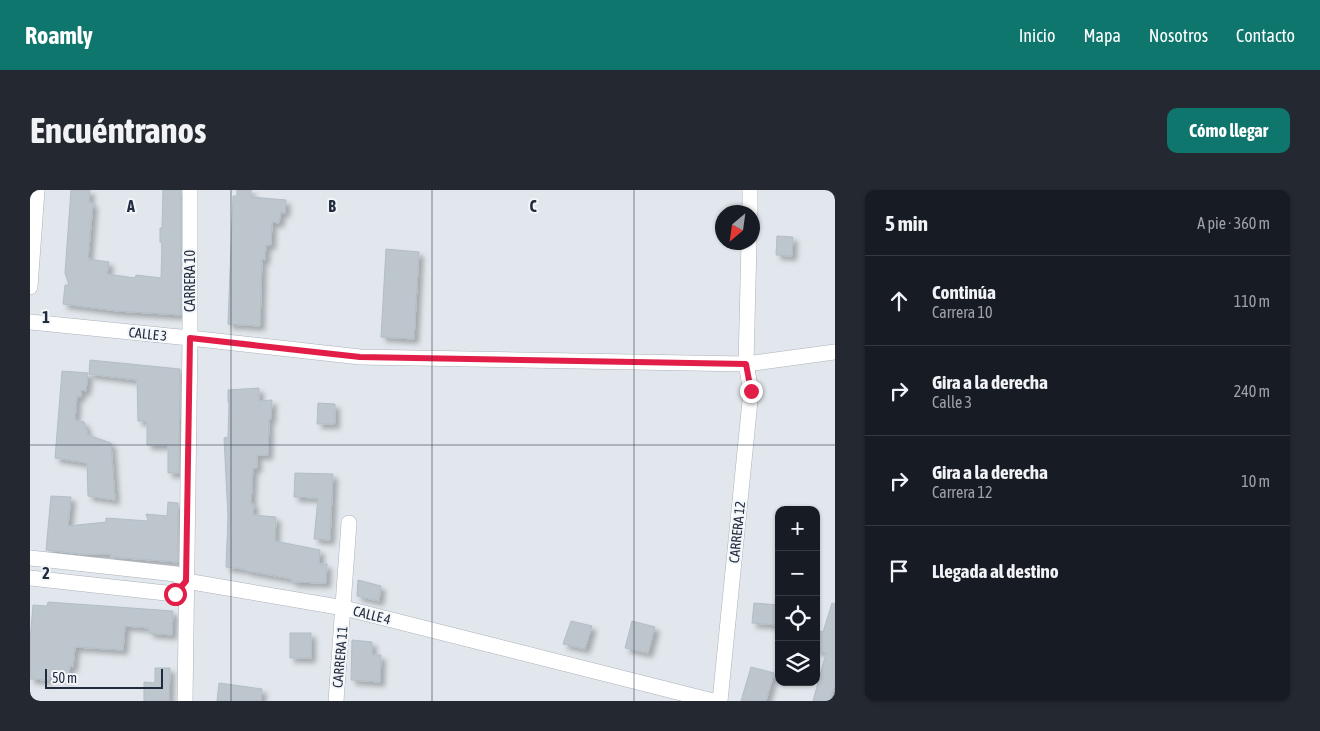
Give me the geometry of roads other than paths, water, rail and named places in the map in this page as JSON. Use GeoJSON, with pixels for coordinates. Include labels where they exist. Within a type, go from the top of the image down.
{"type":"FeatureCollection","features":[{"type":"Feature","properties":{"kind":"street"},"geometry":{"type":"LineString","coordinates":[[30,287],[37,190]]}},
{"type":"Feature","properties":{"kind":"street","name":"CARRERA 10"},"geometry":{"type":"LineString","coordinates":[[184,701],[190,338],[190,190]]}},
{"type":"Feature","properties":{"kind":"street"},"geometry":{"type":"LineString","coordinates":[[750,190],[750,205]]}},
{"type":"Feature","properties":{"kind":"street","name":"CARRERA 12"},"geometry":{"type":"LineString","coordinates":[[720,701],[751,391],[746,364],[749,250]]}},
{"type":"Feature","properties":{"kind":"street","name":"CALLE 3"},"geometry":{"type":"LineString","coordinates":[[30,322],[360,357],[746,364],[835,352]]}},
{"type":"Feature","properties":{"kind":"street","name":"CARRERA 11"},"geometry":{"type":"LineString","coordinates":[[336,701],[349,523]]}},
{"type":"Feature","properties":{"kind":"street","name":"CALLE 4"},"geometry":{"type":"LineString","coordinates":[[30,558],[176,574],[186,581],[344,608],[713,701]]}},
{"type":"Feature","properties":{"kind":"street"},"geometry":{"type":"LineString","coordinates":[[30,578],[175,594],[186,581]]}}]}
